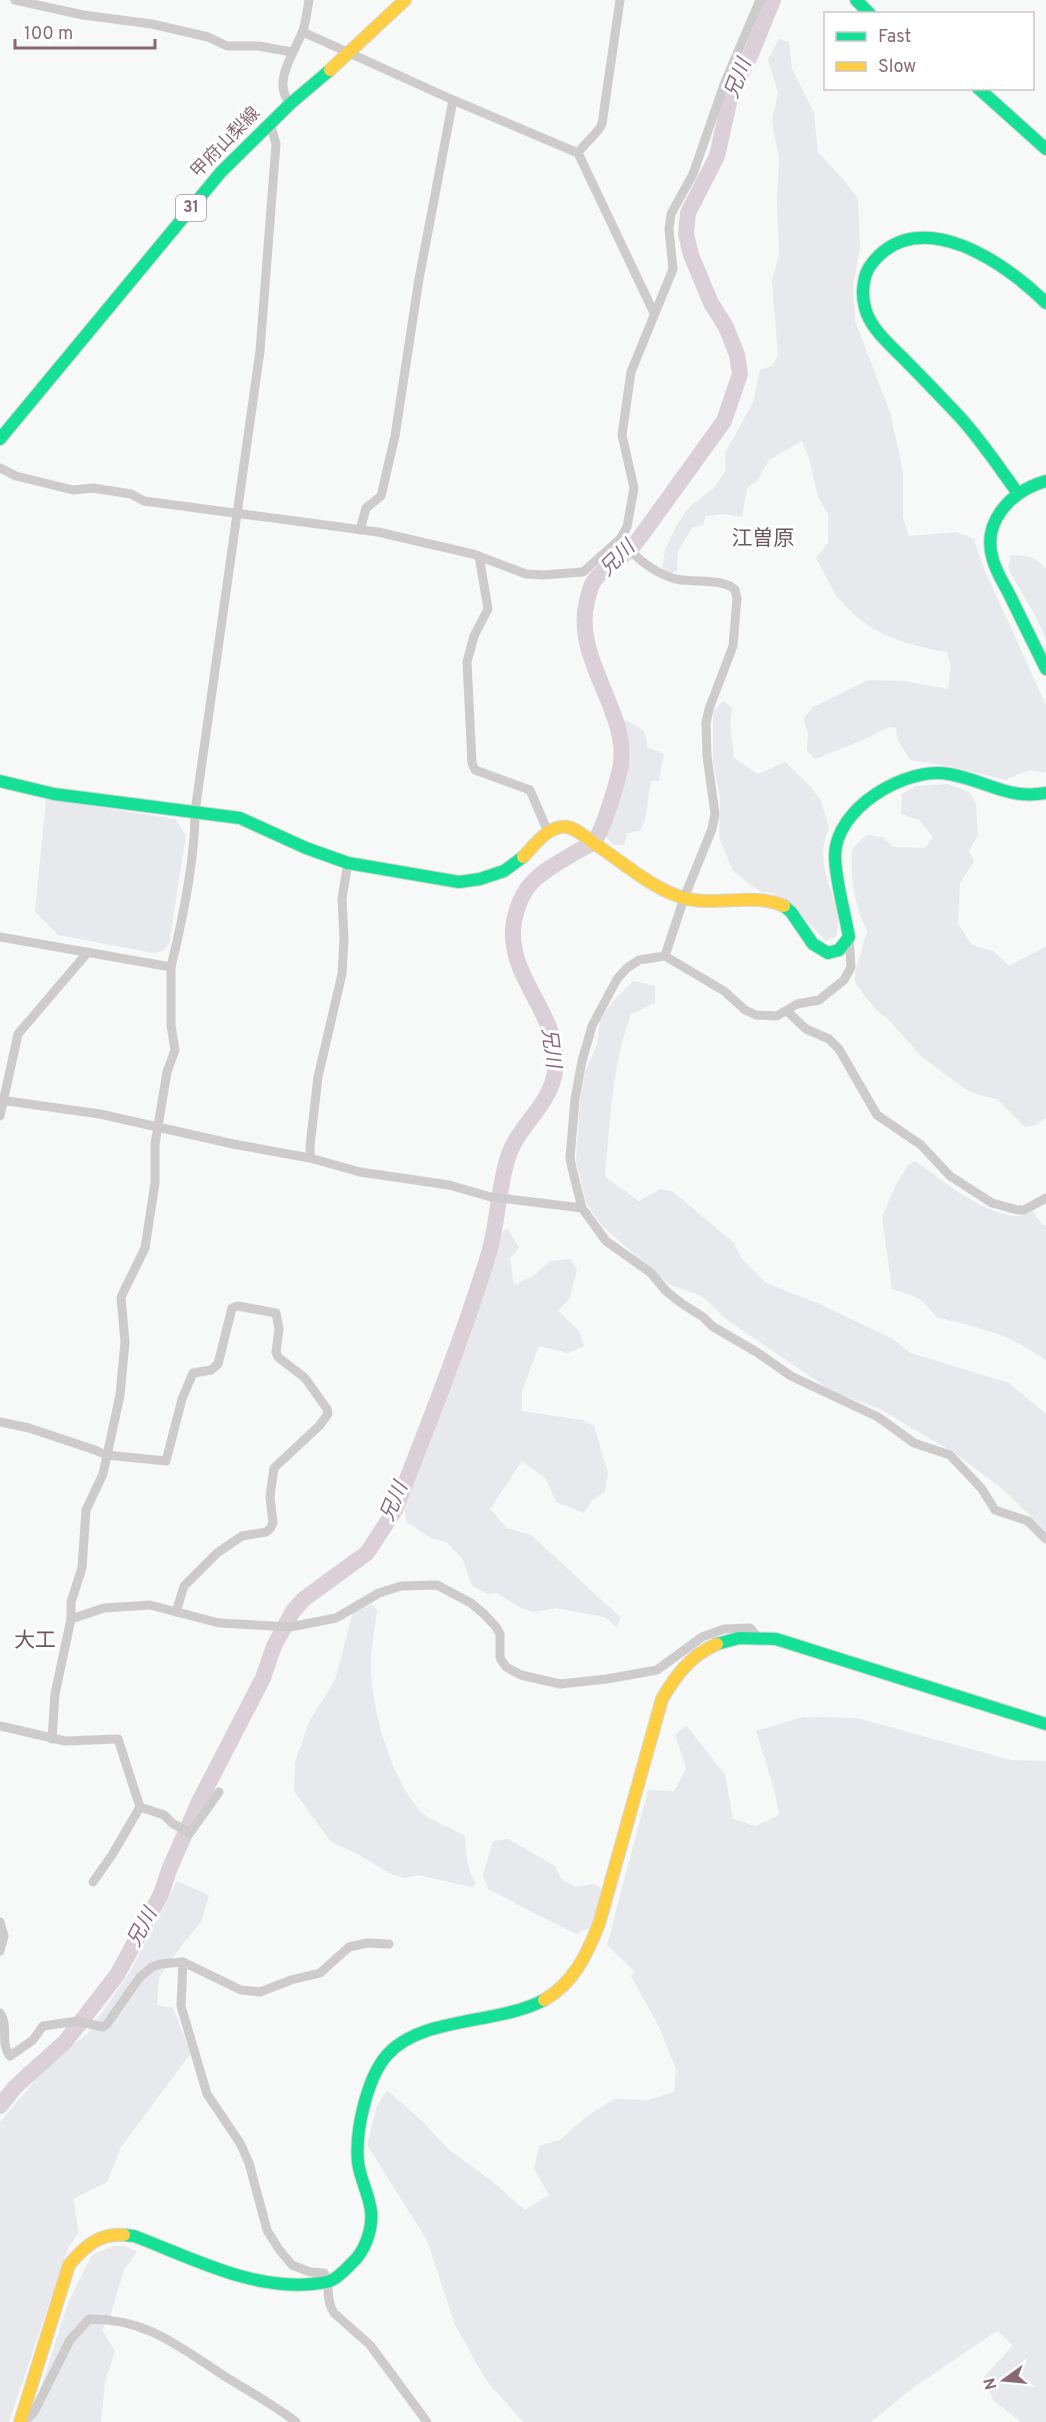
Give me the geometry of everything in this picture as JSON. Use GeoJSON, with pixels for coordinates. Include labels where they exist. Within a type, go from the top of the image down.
{"type":"FeatureCollection","features":[{"type":"Feature","properties":{"kind":"street"},"geometry":{"type":"LineString","coordinates":[[15,0],[83,15],[152,24],[208,37],[226,46],[258,46],[292,52]]}},
{"type":"Feature","properties":{"kind":"street"},"geometry":{"type":"LineString","coordinates":[[290,104],[284,96],[282,87],[292,52],[303,32],[309,0]]}},
{"type":"Feature","properties":{"kind":"street","name":"甲府山梨線"},"geometry":{"type":"LineString","coordinates":[[0,439],[221,172],[290,104],[350,53],[405,0]]}},
{"type":"Feature","properties":{"kind":"street"},"geometry":{"type":"LineString","coordinates":[[579,153],[584,143],[599,130],[602,124],[620,0]]}},
{"type":"Feature","properties":{"kind":"street"},"geometry":{"type":"LineString","coordinates":[[0,468],[16,476],[73,490],[93,488],[131,494],[144,501],[410,538],[479,556],[526,574],[583,572],[622,542],[627,527],[634,488],[622,435],[631,372],[673,269],[669,229],[671,214],[693,174],[725,82],[760,0]]}},
{"type":"Feature","properties":{"kind":"street"},"geometry":{"type":"LineString","coordinates":[[856,0],[868,12]]}},
{"type":"Feature","properties":{"kind":"street"},"geometry":{"type":"LineString","coordinates":[[303,32],[453,100],[579,153],[654,313]]}},
{"type":"Feature","properties":{"kind":"street"},"geometry":{"type":"LineString","coordinates":[[980,90],[1046,149]]}},
{"type":"Feature","properties":{"kind":"street"},"geometry":{"type":"LineString","coordinates":[[360,530],[366,508],[381,496],[393,449],[419,279],[453,100]]}},
{"type":"Feature","properties":{"kind":"street"},"geometry":{"type":"LineString","coordinates":[[52,1739],[55,1694],[71,1619],[71,1602],[82,1568],[86,1510],[99,1485],[120,1395],[125,1342],[121,1297],[145,1248],[155,1183],[155,1144],[167,1072],[174,1050],[171,1025],[171,967],[195,830],[195,812],[238,513],[262,323],[276,144],[270,123]]}},
{"type":"Feature","properties":{"kind":"street"},"geometry":{"type":"LineString","coordinates":[[1017,492],[969,427],[885,339],[869,319],[862,288],[867,271],[875,258],[887,246],[899,240],[915,237],[933,238],[964,248],[990,260],[1015,275],[1046,303]]}},
{"type":"Feature","properties":{"kind":"street"},"geometry":{"type":"LineString","coordinates":[[1046,481],[1032,484],[1017,492],[1005,503],[993,525],[990,537],[991,555],[999,575],[1046,669]]}},
{"type":"Feature","properties":{"kind":"street"},"geometry":{"type":"LineString","coordinates":[[622,542],[652,568],[673,579],[726,584],[735,591],[737,598],[732,649],[709,709],[706,723],[707,756],[715,814],[712,830],[684,898],[665,956]]}},
{"type":"Feature","properties":{"kind":"street"},"geometry":{"type":"LineString","coordinates":[[479,556],[488,609],[474,636],[467,662],[472,763],[475,770],[530,790],[548,832]]}},
{"type":"Feature","properties":{"kind":"street"},"geometry":{"type":"LineString","coordinates":[[1046,793],[1028,797],[1004,793],[976,782],[939,772],[902,779],[863,804],[844,825],[837,844],[837,870],[849,928],[850,967],[844,980],[819,1000],[797,1004],[777,1016],[756,1015],[745,1010],[724,991],[665,956],[639,960],[627,968],[616,979],[592,1026],[575,1099],[570,1158],[582,1208],[610,1245],[651,1273],[666,1291],[712,1326],[791,1376],[878,1417],[906,1439],[950,1455],[982,1489],[995,1510],[1028,1521],[1046,1539]]}},
{"type":"Feature","properties":{"kind":"street"},"geometry":{"type":"LineString","coordinates":[[0,781],[54,794],[240,818],[306,848],[348,863],[459,882],[469,882],[504,871],[523,857],[548,832],[566,827],[580,833],[652,883],[684,898],[713,902],[761,900],[782,905],[791,912],[813,944],[828,953],[839,950],[849,937]]}},
{"type":"Feature","properties":{"kind":"street"},"geometry":{"type":"LineString","coordinates":[[310,1158],[318,1077],[342,974],[343,888],[348,863]]}},
{"type":"Feature","properties":{"kind":"street"},"geometry":{"type":"LineString","coordinates":[[0,937],[171,967]]}},
{"type":"Feature","properties":{"kind":"street"},"geometry":{"type":"LineString","coordinates":[[0,1116],[18,1034],[88,952]]}},
{"type":"Feature","properties":{"kind":"street"},"geometry":{"type":"LineString","coordinates":[[787,1011],[806,1029],[830,1039],[839,1049],[877,1115],[921,1145],[950,1176],[992,1203],[1017,1210],[1024,1210],[1046,1198]]}},
{"type":"Feature","properties":{"kind":"street"},"geometry":{"type":"LineString","coordinates":[[2,1101],[100,1114],[233,1144],[310,1158],[360,1172],[449,1185],[490,1197],[582,1208]]}},
{"type":"Feature","properties":{"kind":"street"},"geometry":{"type":"LineString","coordinates":[[0,1422],[29,1428],[106,1455],[166,1461],[182,1399],[193,1373],[211,1371],[218,1364],[232,1308],[238,1306],[276,1313],[279,1329],[276,1352],[278,1357],[305,1378],[328,1414],[319,1426],[274,1468],[270,1497],[273,1523],[270,1529],[242,1536],[217,1553],[184,1586],[176,1612]]}},
{"type":"Feature","properties":{"kind":"street"},"geometry":{"type":"LineString","coordinates":[[71,1619],[104,1608],[150,1605],[219,1623],[290,1628],[336,1618],[379,1593],[401,1586],[437,1585],[471,1603],[490,1620],[500,1634],[500,1658],[506,1667],[521,1675],[560,1684],[657,1670],[702,1637],[724,1629],[750,1628],[757,1636]]}},
{"type":"Feature","properties":{"kind":"street"},"geometry":{"type":"LineString","coordinates":[[22,2422],[65,2274],[81,2250],[100,2237],[120,2234],[134,2236],[251,2280],[302,2285],[329,2282],[360,2257],[368,2236],[371,2211],[358,2163],[358,2153],[367,2090],[373,2073],[381,2060],[400,2043],[424,2031],[519,2011],[548,2000],[577,1972],[589,1951],[599,1924],[662,1699],[681,1670],[701,1651],[739,1637],[757,1636],[785,1641],[1046,1724]]}},
{"type":"Feature","properties":{"kind":"street"},"geometry":{"type":"LineString","coordinates":[[0,1726],[52,1739],[75,1742],[118,1739],[140,1807],[93,1882]]}},
{"type":"Feature","properties":{"kind":"street"},"geometry":{"type":"LineString","coordinates":[[140,1807],[164,1815],[190,1833],[219,1792]]}},
{"type":"Feature","properties":{"kind":"street"},"geometry":{"type":"LineString","coordinates":[[0,1922],[4,1936],[0,1951]]}},
{"type":"Feature","properties":{"kind":"street"},"geometry":{"type":"LineString","coordinates":[[0,2013],[4,2019],[4,2049],[10,2056],[33,2040],[43,2026],[77,2021],[103,2027],[112,2020],[144,1972],[160,1964],[183,1962],[241,1990],[260,1992],[291,1980],[320,1973],[349,1947],[367,1943],[389,1944]]}},
{"type":"Feature","properties":{"kind":"street"},"geometry":{"type":"LineString","coordinates":[[183,1962],[182,2006],[207,2094],[240,2143],[249,2163],[267,2230],[292,2265],[324,2273],[329,2282],[327,2294],[334,2313],[370,2345],[427,2422]]}},
{"type":"Feature","properties":{"kind":"street"},"geometry":{"type":"LineString","coordinates":[[22,2422],[34,2412],[70,2340],[89,2319],[125,2323],[160,2334],[233,2382],[272,2403],[296,2422]]}},
{"type":"Feature","properties":{"kind":"shaded area"},"geometry":{"type":"Polygon","coordinates":[[[779,39],[789,42],[792,69],[814,113],[818,152],[858,199],[860,248],[853,286],[855,321],[890,412],[903,472],[903,517],[909,536],[957,532],[974,539],[984,569],[1046,705],[1046,771],[1044,773],[1029,770],[1005,780],[953,767],[910,760],[898,741],[896,728],[889,727],[866,739],[815,759],[807,751],[808,735],[804,718],[813,707],[868,680],[904,681],[948,689],[951,665],[947,652],[916,646],[875,630],[851,612],[836,595],[816,558],[828,543],[828,514],[818,497],[809,458],[802,441],[769,460],[758,480],[747,488],[742,517],[724,514],[706,516],[703,525],[692,528],[678,551],[677,570],[671,574],[662,569],[665,550],[677,525],[688,508],[715,487],[726,470],[725,453],[753,402],[760,370],[772,366],[778,356],[772,281],[779,255],[777,202],[779,159],[772,121],[778,93],[768,60],[779,39]]]}},
{"type":"Feature","properties":{"kind":"shaded area"},"geometry":{"type":"Polygon","coordinates":[[[1011,555],[1034,559],[1046,569],[1046,640],[1008,568],[1011,555]]]}},
{"type":"Feature","properties":{"kind":"shaded area"},"geometry":{"type":"Polygon","coordinates":[[[723,701],[732,708],[730,721],[734,758],[758,774],[785,762],[821,800],[829,829],[824,844],[823,858],[837,911],[836,937],[826,941],[790,903],[772,893],[760,892],[733,871],[719,837],[720,798],[713,762],[713,711],[723,701]]]}},
{"type":"Feature","properties":{"kind":"shaded area"},"geometry":{"type":"Polygon","coordinates":[[[622,719],[637,726],[643,732],[646,736],[647,747],[664,754],[659,781],[652,781],[645,819],[640,831],[627,833],[624,845],[613,845],[604,834],[626,767],[628,744],[620,726],[622,719]]]}},
{"type":"Feature","properties":{"kind":"shaded area"},"geometry":{"type":"Polygon","coordinates":[[[948,784],[969,792],[976,803],[978,836],[969,850],[974,862],[960,883],[958,924],[972,945],[993,951],[1009,966],[1046,946],[1046,1118],[1036,1125],[1025,1127],[997,1099],[979,1095],[962,1087],[921,1056],[887,1018],[877,1011],[855,983],[855,973],[867,931],[854,891],[852,849],[867,835],[883,837],[893,847],[925,848],[933,837],[919,820],[901,814],[902,794],[915,786],[948,784]]]}},
{"type":"Feature","properties":{"kind":"shaded area"},"geometry":{"type":"Polygon","coordinates":[[[46,799],[175,819],[186,835],[169,944],[163,951],[153,953],[58,935],[35,912],[46,799]]]}},
{"type":"Feature","properties":{"kind":"shaded area"},"geometry":{"type":"Polygon","coordinates":[[[633,981],[655,986],[655,1003],[631,1014],[625,1033],[613,1094],[605,1177],[639,1201],[660,1189],[672,1191],[733,1242],[742,1259],[766,1283],[822,1305],[891,1338],[911,1353],[1009,1383],[1046,1414],[1046,1532],[1005,1491],[956,1454],[880,1409],[833,1392],[726,1319],[702,1296],[670,1285],[603,1227],[586,1203],[576,1161],[580,1099],[585,1072],[597,1044],[600,1020],[612,1002],[633,981]]]}},
{"type":"Feature","properties":{"kind":"shaded area"},"geometry":{"type":"Polygon","coordinates":[[[915,1161],[988,1209],[1017,1216],[1033,1211],[1042,1225],[1046,1225],[1046,1361],[1007,1338],[980,1328],[936,1317],[927,1305],[917,1298],[892,1289],[882,1217],[897,1182],[908,1165],[915,1161]]]}},
{"type":"Feature","properties":{"kind":"shaded area"},"geometry":{"type":"Polygon","coordinates":[[[507,1228],[519,1247],[510,1259],[514,1285],[533,1276],[550,1261],[570,1259],[577,1270],[570,1298],[558,1311],[579,1331],[584,1346],[568,1353],[539,1346],[522,1391],[522,1411],[582,1420],[594,1426],[608,1473],[605,1491],[591,1501],[584,1513],[556,1502],[546,1479],[522,1461],[490,1509],[507,1528],[531,1535],[621,1618],[617,1627],[604,1617],[556,1608],[533,1612],[521,1608],[497,1593],[488,1594],[472,1586],[463,1560],[446,1542],[431,1538],[407,1522],[403,1503],[422,1448],[442,1410],[448,1385],[457,1371],[482,1289],[496,1259],[501,1233],[507,1228]]]}},
{"type":"Feature","properties":{"kind":"shaded area"},"geometry":{"type":"Polygon","coordinates":[[[372,1604],[377,1610],[371,1658],[372,1683],[379,1722],[392,1763],[410,1798],[421,1812],[465,1836],[468,1866],[476,1883],[472,1887],[418,1875],[404,1878],[389,1873],[356,1853],[331,1842],[294,1791],[295,1762],[309,1722],[335,1680],[353,1612],[372,1604]]]}},
{"type":"Feature","properties":{"kind":"shaded area"},"geometry":{"type":"Polygon","coordinates":[[[802,1717],[857,1718],[1011,1760],[1046,1761],[1046,2422],[1021,2422],[993,2400],[984,2377],[1013,2345],[997,2331],[914,2387],[871,2422],[523,2422],[486,2380],[455,2325],[427,2240],[367,2145],[377,2106],[387,2090],[422,2121],[448,2149],[489,2179],[525,2210],[549,2195],[534,2169],[539,2146],[560,2140],[587,2116],[614,2099],[648,2100],[674,2092],[676,2069],[659,2027],[631,1976],[635,1972],[607,1945],[648,1790],[674,1791],[686,1768],[675,1735],[686,1725],[725,1775],[733,1819],[755,1826],[779,1815],[774,1789],[756,1731],[802,1717]]]}},
{"type":"Feature","properties":{"kind":"shaded area"},"geometry":{"type":"Polygon","coordinates":[[[508,1839],[555,1866],[561,1879],[575,1887],[593,1884],[600,1887],[602,1903],[592,1927],[576,1934],[488,1889],[483,1875],[493,1841],[508,1839]]]}},
{"type":"Feature","properties":{"kind":"shaded area"},"geometry":{"type":"Polygon","coordinates":[[[177,1881],[209,1895],[201,1922],[159,1977],[157,2005],[173,2008],[191,2053],[121,2147],[107,2182],[73,2199],[79,2233],[68,2248],[9,2422],[0,2422],[0,2122],[50,2063],[87,2034],[130,1972],[177,1881]]]}},
{"type":"Feature","properties":{"kind":"shaded area"},"geometry":{"type":"Polygon","coordinates":[[[113,2246],[126,2246],[137,2252],[124,2270],[110,2317],[102,2330],[115,2351],[105,2382],[101,2422],[30,2422],[68,2303],[92,2255],[113,2246]]]}},
{"type":"Feature","properties":{"kind":"waterway","name":"兄川"},"geometry":{"type":"LineString","coordinates":[[0,2106],[15,2087],[65,2042],[117,1975],[161,1894],[199,1802],[263,1678],[274,1646],[293,1611],[304,1599],[367,1553],[395,1510],[456,1350],[489,1253],[508,1157],[518,1136],[545,1098],[554,1077],[556,1056],[552,1036],[518,962],[513,943],[517,908],[535,879],[594,841],[598,836],[620,769],[621,748],[618,728],[588,644],[585,623],[590,590],[601,572],[636,542],[724,421],[740,374],[737,355],[726,327],[711,303],[691,255],[686,234],[688,213],[717,156],[731,94],[751,54],[773,0]]}},
{"type":"Feature","properties":{"kind":"traffic: fast"},"geometry":{"type":"LineString","coordinates":[[856,0],[868,12]]}},
{"type":"Feature","properties":{"kind":"traffic: fast"},"geometry":{"type":"LineString","coordinates":[[0,439],[221,172],[290,104],[330,70]]}},
{"type":"Feature","properties":{"kind":"traffic: fast"},"geometry":{"type":"LineString","coordinates":[[980,90],[1046,149]]}},
{"type":"Feature","properties":{"kind":"traffic: fast"},"geometry":{"type":"LineString","coordinates":[[1017,492],[967,425],[874,326],[865,308],[864,280],[873,262],[893,245],[915,238],[938,239],[962,246],[986,257],[1029,287],[1046,303]]}},
{"type":"Feature","properties":{"kind":"traffic: fast"},"geometry":{"type":"LineString","coordinates":[[1046,481],[1021,492],[1002,510],[995,521],[990,546],[997,571],[1046,669]]}},
{"type":"Feature","properties":{"kind":"traffic: fast"},"geometry":{"type":"LineString","coordinates":[[784,906],[791,912],[813,944],[828,953],[839,950],[849,937],[835,865],[838,838],[847,822],[860,807],[876,794],[894,784],[932,773],[949,774],[1008,792],[1046,793]]}},
{"type":"Feature","properties":{"kind":"traffic: fast"},"geometry":{"type":"LineString","coordinates":[[0,781],[54,794],[240,818],[306,848],[348,863],[459,882],[480,879],[504,871],[523,857]]}},
{"type":"Feature","properties":{"kind":"traffic: fast"},"geometry":{"type":"LineString","coordinates":[[717,1644],[739,1638],[776,1639],[1046,1724]]}},
{"type":"Feature","properties":{"kind":"traffic: fast"},"geometry":{"type":"LineString","coordinates":[[124,2235],[134,2236],[221,2270],[266,2282],[289,2285],[333,2280],[356,2259],[369,2233],[371,2211],[358,2162],[358,2135],[368,2091],[387,2055],[402,2042],[419,2033],[504,2014],[544,2000]]}},
{"type":"Feature","properties":{"kind":"traffic: slow"},"geometry":{"type":"LineString","coordinates":[[330,70],[405,0]]}},
{"type":"Feature","properties":{"kind":"traffic: slow"},"geometry":{"type":"LineString","coordinates":[[523,857],[548,833],[560,827],[567,827],[579,832],[650,882],[673,894],[696,900],[760,900],[784,906]]}},
{"type":"Feature","properties":{"kind":"traffic: slow"},"geometry":{"type":"LineString","coordinates":[[544,2000],[564,1985],[578,1967],[599,1924],[662,1699],[685,1667],[699,1654],[717,1644]]}},
{"type":"Feature","properties":{"kind":"traffic: slow"},"geometry":{"type":"LineString","coordinates":[[20,2422],[69,2265],[93,2242],[107,2236],[124,2235]]}},
{"type":"Feature","properties":{"kind":"district","name":"江曽原"},"geometry":{"type":"Point","coordinates":[763,539]}},
{"type":"Feature","properties":{"kind":"district","name":"大工"},"geometry":{"type":"Point","coordinates":[35,1641]}}]}
